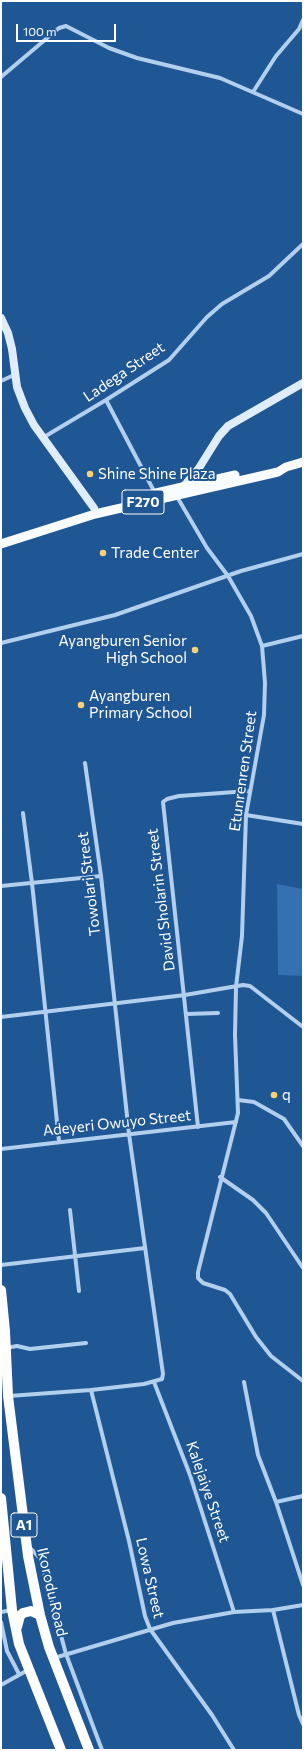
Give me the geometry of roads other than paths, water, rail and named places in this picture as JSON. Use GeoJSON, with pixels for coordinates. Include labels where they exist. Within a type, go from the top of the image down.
{"type":"FeatureCollection","features":[{"type":"Feature","properties":{"kind":"highway","name":"Ikorodu Road"},"geometry":{"type":"LineString","coordinates":[[1,1290],[8,1396],[26,1544],[40,1615],[54,1658],[89,1750]]}},
{"type":"Feature","properties":{"kind":"highway","name":"A1"},"geometry":{"type":"LineString","coordinates":[[1,1498],[12,1610],[16,1630],[28,1670],[61,1750]]}},
{"type":"Feature","properties":{"kind":"highway"},"geometry":{"type":"LineString","coordinates":[[16,1630],[20,1616],[23,1613],[31,1611],[40,1615]]}},
{"type":"Feature","properties":{"kind":"main road"},"geometry":{"type":"LineString","coordinates":[[1,318],[5,334],[12,349],[14,375],[25,408],[94,508]]}},
{"type":"Feature","properties":{"kind":"main road"},"geometry":{"type":"LineString","coordinates":[[183,486],[199,468],[228,426],[303,383]]}},
{"type":"Feature","properties":{"kind":"main road","name":"F270"},"geometry":{"type":"LineString","coordinates":[[1,544],[96,514],[278,472],[286,467],[303,462]]}},
{"type":"Feature","properties":{"kind":"main road","name":"F270"},"geometry":{"type":"LineString","coordinates":[[1,538],[94,508],[183,486],[275,466],[286,467]]}},
{"type":"Feature","properties":{"kind":"street"},"geometry":{"type":"LineString","coordinates":[[253,92],[276,56],[300,29],[303,20]]}},
{"type":"Feature","properties":{"kind":"street"},"geometry":{"type":"LineString","coordinates":[[1,77],[59,28],[66,26],[109,48],[137,58],[220,78],[303,114]]}},
{"type":"Feature","properties":{"kind":"street","name":"Ladega Street"},"geometry":{"type":"LineString","coordinates":[[44,437],[169,360],[222,304],[269,276],[303,244]]}},
{"type":"Feature","properties":{"kind":"street"},"geometry":{"type":"LineString","coordinates":[[1,381],[14,375]]}},
{"type":"Feature","properties":{"kind":"street"},"geometry":{"type":"LineString","coordinates":[[106,400],[155,493]]}},
{"type":"Feature","properties":{"kind":"street","name":"Etunrenren Street"},"geometry":{"type":"LineString","coordinates":[[176,495],[207,548],[228,576],[250,616],[262,646],[265,683],[264,715],[246,815],[242,936],[236,987],[235,1036],[238,1113],[220,1177],[198,1272],[198,1278],[203,1283],[225,1290],[230,1294],[256,1337],[271,1356],[303,1381]]}},
{"type":"Feature","properties":{"kind":"street"},"geometry":{"type":"LineString","coordinates":[[1,642],[115,615],[241,571],[303,554]]}},
{"type":"Feature","properties":{"kind":"street"},"geometry":{"type":"LineString","coordinates":[[262,646],[303,636]]}},
{"type":"Feature","properties":{"kind":"street","name":"Towolari Street"},"geometry":{"type":"LineString","coordinates":[[85,763],[101,876],[114,1003],[130,1134],[163,1374],[162,1379],[154,1382]]}},
{"type":"Feature","properties":{"kind":"street","name":"David Sholarin Street"},"geometry":{"type":"LineString","coordinates":[[198,1127],[185,995],[163,802],[167,799],[179,796],[250,791]]}},
{"type":"Feature","properties":{"kind":"street"},"geometry":{"type":"LineString","coordinates":[[23,813],[32,883],[59,1141]]}},
{"type":"Feature","properties":{"kind":"street"},"geometry":{"type":"LineString","coordinates":[[246,815],[303,824]]}},
{"type":"Feature","properties":{"kind":"street"},"geometry":{"type":"LineString","coordinates":[[1,886],[101,876]]}},
{"type":"Feature","properties":{"kind":"street"},"geometry":{"type":"LineString","coordinates":[[1,1017],[250,986],[303,1027]]}},
{"type":"Feature","properties":{"kind":"street"},"geometry":{"type":"LineString","coordinates":[[187,1014],[218,1013]]}},
{"type":"Feature","properties":{"kind":"street"},"geometry":{"type":"LineString","coordinates":[[238,1100],[254,1102],[284,1119],[303,1146]]}},
{"type":"Feature","properties":{"kind":"street","name":"Adeyeri Owuyo Street"},"geometry":{"type":"LineString","coordinates":[[1,1149],[59,1141],[236,1122]]}},
{"type":"Feature","properties":{"kind":"street"},"geometry":{"type":"LineString","coordinates":[[220,1177],[253,1200],[266,1213],[303,1268]]}},
{"type":"Feature","properties":{"kind":"street"},"geometry":{"type":"LineString","coordinates":[[70,1210],[79,1291]]}},
{"type":"Feature","properties":{"kind":"street"},"geometry":{"type":"LineString","coordinates":[[1,1265],[145,1248]]}},
{"type":"Feature","properties":{"kind":"street"},"geometry":{"type":"LineString","coordinates":[[6,1348],[17,1346],[30,1349],[86,1343]]}},
{"type":"Feature","properties":{"kind":"street"},"geometry":{"type":"LineString","coordinates":[[8,1396],[91,1390],[154,1382]]}},
{"type":"Feature","properties":{"kind":"street","name":"Kalejaiye Street"},"geometry":{"type":"LineString","coordinates":[[154,1382],[190,1475],[234,1612]]}},
{"type":"Feature","properties":{"kind":"street"},"geometry":{"type":"LineString","coordinates":[[244,1382],[258,1455],[276,1502],[303,1585]]}},
{"type":"Feature","properties":{"kind":"street","name":"Lowa Street"},"geometry":{"type":"LineString","coordinates":[[91,1390],[129,1541],[145,1616],[150,1629],[212,1715],[234,1750]]}},
{"type":"Feature","properties":{"kind":"street"},"geometry":{"type":"LineString","coordinates":[[276,1502],[303,1496]]}},
{"type":"Feature","properties":{"kind":"street"},"geometry":{"type":"LineString","coordinates":[[26,1544],[40,1558],[66,1654],[102,1750]]}},
{"type":"Feature","properties":{"kind":"street"},"geometry":{"type":"LineString","coordinates":[[54,1658],[173,1622],[234,1612],[273,1610],[303,1605]]}},
{"type":"Feature","properties":{"kind":"street"},"geometry":{"type":"LineString","coordinates":[[1,1612],[12,1610]]}},
{"type":"Feature","properties":{"kind":"street"},"geometry":{"type":"LineString","coordinates":[[273,1610],[299,1715],[303,1724]]}},
{"type":"Feature","properties":{"kind":"street"},"geometry":{"type":"LineString","coordinates":[[1,1622],[7,1651],[19,1674]]}},
{"type":"Feature","properties":{"kind":"street"},"geometry":{"type":"LineString","coordinates":[[1,1685],[28,1670]]}},
{"type":"Feature","properties":{"kind":"place","name":"Shine Shine Plaza"},"geometry":{"type":"Point","coordinates":[90,474]}},
{"type":"Feature","properties":{"kind":"place","name":"Trade Center"},"geometry":{"type":"Point","coordinates":[103,553]}},
{"type":"Feature","properties":{"kind":"place","name":"Ayangburen Senior High School"},"geometry":{"type":"Point","coordinates":[195,650]}},
{"type":"Feature","properties":{"kind":"place","name":"Ayangburen Primary School"},"geometry":{"type":"Point","coordinates":[81,705]}},
{"type":"Feature","properties":{"kind":"place","name":"q"},"geometry":{"type":"Point","coordinates":[274,1095]}}]}
